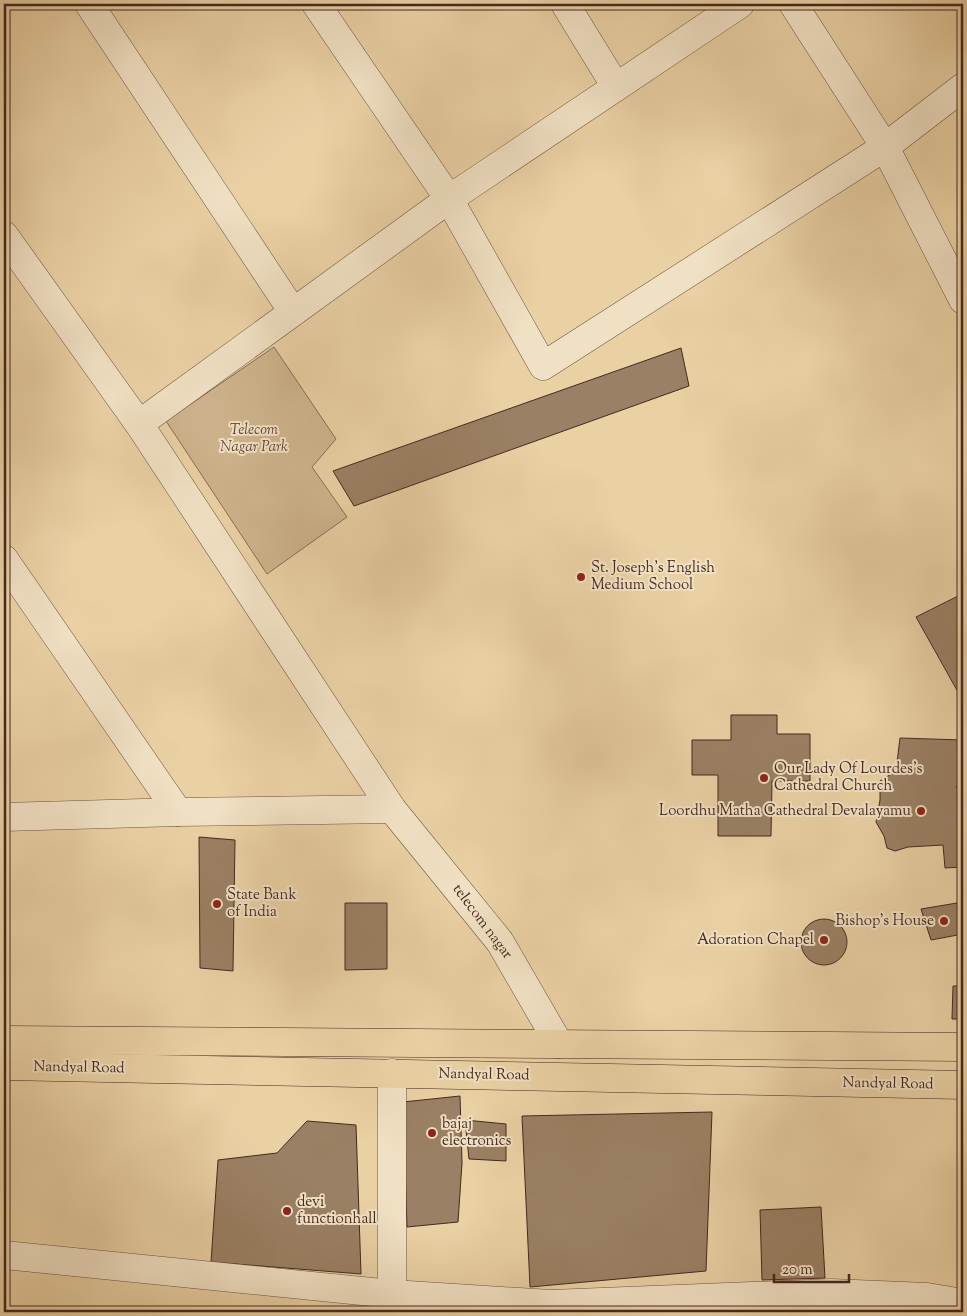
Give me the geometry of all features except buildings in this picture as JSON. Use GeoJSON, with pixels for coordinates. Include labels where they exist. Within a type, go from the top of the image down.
{"type":"FeatureCollection","features":[{"type":"Feature","properties":{"kind":"main road","name":"Nandyal Road"},"geometry":{"type":"LineString","coordinates":[[4,1040],[963,1047]]}},
{"type":"Feature","properties":{"kind":"main road","name":"Nandyal Road"},"geometry":{"type":"LineString","coordinates":[[4,1066],[963,1086]]}},
{"type":"Feature","properties":{"kind":"street"},"geometry":{"type":"LineString","coordinates":[[89,4],[293,312]]}},
{"type":"Feature","properties":{"kind":"street"},"geometry":{"type":"LineString","coordinates":[[316,4],[449,200],[543,366],[885,147],[963,87]]}},
{"type":"Feature","properties":{"kind":"street"},"geometry":{"type":"LineString","coordinates":[[565,4],[616,87]]}},
{"type":"Feature","properties":{"kind":"street"},"geometry":{"type":"LineString","coordinates":[[139,424],[449,200],[740,4]]}},
{"type":"Feature","properties":{"kind":"street"},"geometry":{"type":"LineString","coordinates":[[794,4],[885,147],[963,300]]}},
{"type":"Feature","properties":{"kind":"street","name":"telecom nagar"},"geometry":{"type":"LineString","coordinates":[[4,235],[139,424],[392,809],[500,942],[559,1044]]}},
{"type":"Feature","properties":{"kind":"street"},"geometry":{"type":"LineString","coordinates":[[4,559],[178,812]]}},
{"type":"Feature","properties":{"kind":"street"},"geometry":{"type":"LineString","coordinates":[[4,817],[392,809]]}},
{"type":"Feature","properties":{"kind":"street"},"geometry":{"type":"LineString","coordinates":[[392,1073],[392,1303]]}},
{"type":"Feature","properties":{"kind":"street"},"geometry":{"type":"LineString","coordinates":[[4,1255],[392,1303],[551,1308],[734,1304],[831,1293],[927,1305],[963,1303]]}},
{"type":"Feature","properties":{"kind":"green space","name":"Telecom Nagar Park"},"geometry":{"type":"Polygon","coordinates":[[[274,347],[336,439],[312,467],[347,517],[267,574],[166,421],[274,347]]]}},
{"type":"Feature","properties":{"kind":"place","name":"St. Joseph's English Medium School"},"geometry":{"type":"Point","coordinates":[581,577]}},
{"type":"Feature","properties":{"kind":"place","name":"Our Lady Of Lourdes's Cathedral Church"},"geometry":{"type":"Point","coordinates":[764,778]}},
{"type":"Feature","properties":{"kind":"place","name":"Loordhu Matha Cathedral Devalayamu"},"geometry":{"type":"Point","coordinates":[921,811]}},
{"type":"Feature","properties":{"kind":"place","name":"State Bank of India"},"geometry":{"type":"Point","coordinates":[217,904]}},
{"type":"Feature","properties":{"kind":"place","name":"Bishop's House"},"geometry":{"type":"Point","coordinates":[944,921]}},
{"type":"Feature","properties":{"kind":"place","name":"Adoration Chapel"},"geometry":{"type":"Point","coordinates":[824,940]}},
{"type":"Feature","properties":{"kind":"place","name":"bajaj electronics"},"geometry":{"type":"Point","coordinates":[432,1133]}},
{"type":"Feature","properties":{"kind":"place","name":"devi functionhall"},"geometry":{"type":"Point","coordinates":[287,1211]}}]}
